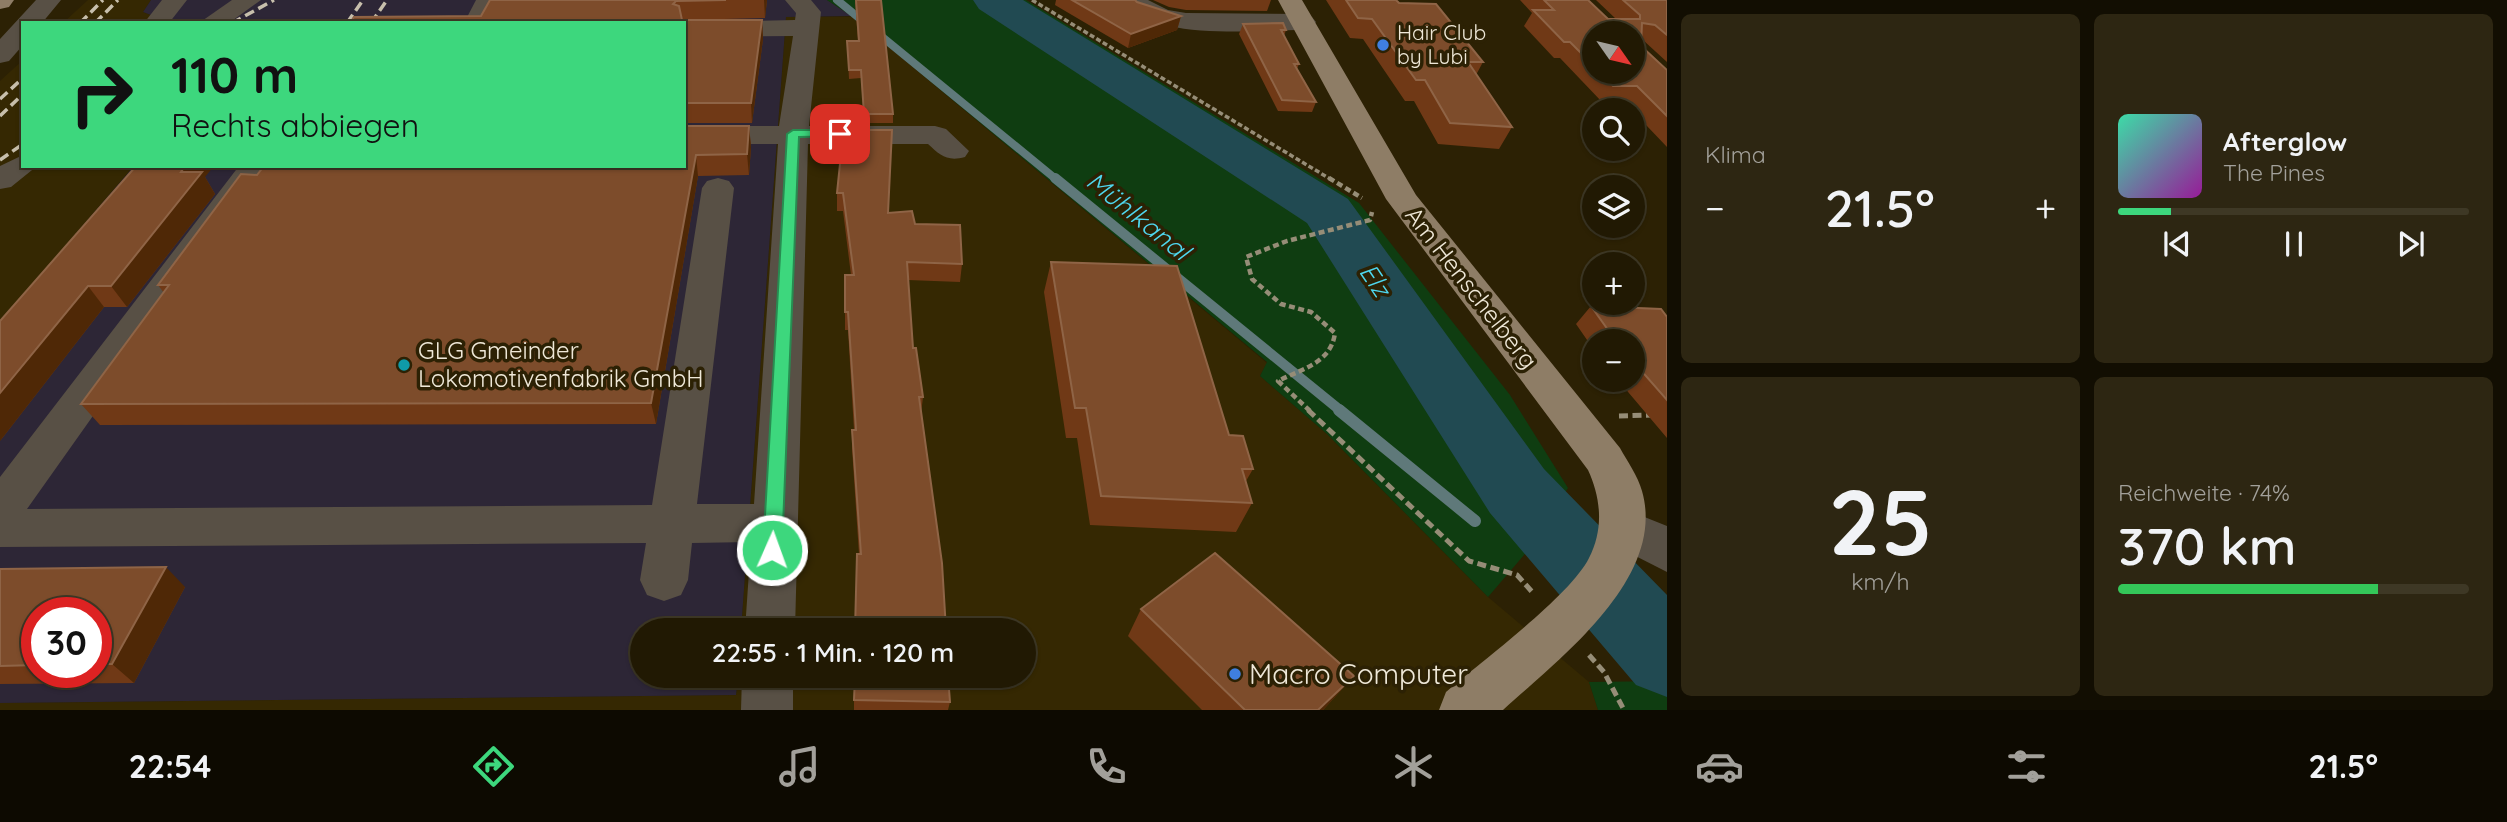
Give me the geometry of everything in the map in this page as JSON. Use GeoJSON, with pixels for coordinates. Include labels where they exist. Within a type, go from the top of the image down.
{"type":"FeatureCollection","features":[{"type":"Feature","properties":{"kind":"main road","name":"Am Henschelberg"},"geometry":{"type":"LineString","coordinates":[[1297,11],[1402,199],[1605,460],[1620,491],[1618,543]]}},
{"type":"Feature","properties":{"kind":"main road"},"geometry":{"type":"LineString","coordinates":[[1465,710],[1569,618],[1618,543]]}},
{"type":"Feature","properties":{"kind":"street"},"geometry":{"type":"LineString","coordinates":[[30,21],[49,0]]}},
{"type":"Feature","properties":{"kind":"street"},"geometry":{"type":"LineString","coordinates":[[158,21],[175,0]]}},
{"type":"Feature","properties":{"kind":"street"},"geometry":{"type":"LineString","coordinates":[[214,21],[249,0]]}},
{"type":"Feature","properties":{"kind":"street"},"geometry":{"type":"LineString","coordinates":[[477,21],[488,0]]}},
{"type":"Feature","properties":{"kind":"street"},"geometry":{"type":"LineString","coordinates":[[1133,0],[1145,11],[1179,20],[1297,11]]}},
{"type":"Feature","properties":{"kind":"street"},"geometry":{"type":"LineString","coordinates":[[686,29],[802,14],[793,134],[770,618]]}},
{"type":"Feature","properties":{"kind":"street"},"geometry":{"type":"LineString","coordinates":[[0,55],[21,31]]}},
{"type":"Feature","properties":{"kind":"street"},"geometry":{"type":"LineString","coordinates":[[686,135],[934,135],[954,151]]}},
{"type":"Feature","properties":{"kind":"street"},"geometry":{"type":"LineString","coordinates":[[0,180],[21,164]]}},
{"type":"Feature","properties":{"kind":"street"},"geometry":{"type":"LineString","coordinates":[[0,511],[254,168]]}},
{"type":"Feature","properties":{"kind":"street"},"geometry":{"type":"LineString","coordinates":[[664,580],[718,188]]}},
{"type":"Feature","properties":{"kind":"street"},"geometry":{"type":"LineString","coordinates":[[0,528],[773,523]]}},
{"type":"Feature","properties":{"kind":"street"},"geometry":{"type":"LineString","coordinates":[[1618,543],[1650,539],[1667,552]]}},
{"type":"Feature","properties":{"kind":"street"},"geometry":{"type":"LineString","coordinates":[[767,710],[768,688]]}},
{"type":"Feature","properties":{"kind":"path"},"geometry":{"type":"LineString","coordinates":[[1032,0],[1368,201]]}},
{"type":"Feature","properties":{"kind":"path"},"geometry":{"type":"LineString","coordinates":[[1370,220],[1287,240],[1245,257],[1252,279],[1281,303],[1311,312],[1335,333],[1333,348],[1323,359],[1278,381],[1469,561],[1517,575],[1569,618],[1604,672],[1624,710]]}},
{"type":"Feature","properties":{"kind":"path"},"geometry":{"type":"LineString","coordinates":[[1611,416],[1653,415]]}},
{"type":"Feature","properties":{"kind":"shaded area"},"geometry":{"type":"Polygon","coordinates":[[[88,0],[151,0],[143,12],[167,21],[65,21],[88,0]]]}},
{"type":"Feature","properties":{"kind":"shaded area"},"geometry":{"type":"Polygon","coordinates":[[[151,0],[827,0],[852,16],[786,17],[742,618],[630,618],[630,688],[737,688],[736,695],[0,703],[0,322],[132,168],[686,168],[686,21],[167,21],[143,12],[151,0]]]}},
{"type":"Feature","properties":{"kind":"shaded area"},"geometry":{"type":"Polygon","coordinates":[[[786,17],[853,17],[1267,363],[1260,376],[1327,434],[1488,597],[1589,682],[1598,710],[0,710],[0,703],[736,695],[737,688],[1036,688],[1036,618],[742,618],[786,17]]]}},
{"type":"Feature","properties":{"kind":"shaded area"},"geometry":{"type":"Polygon","coordinates":[[[21,62],[21,168],[132,168],[0,322],[0,81],[21,62]]]}},
{"type":"Feature","properties":{"kind":"green space"},"geometry":{"type":"Polygon","coordinates":[[[827,0],[1026,0],[1359,203],[1510,395],[1568,488],[1524,555],[1488,597],[1327,434],[1260,376],[1267,362],[853,17],[827,0]]]}},
{"type":"Feature","properties":{"kind":"green space"},"geometry":{"type":"Polygon","coordinates":[[[1667,681],[1667,710],[1598,710],[1589,682],[1667,681]]]}},
{"type":"Feature","properties":{"kind":"building"},"geometry":{"type":"Polygon","coordinates":[[[490,0],[726,0],[676,1],[673,4],[679,6],[682,20],[762,20],[751,103],[686,103],[686,21],[351,21],[354,17],[481,16],[490,0]]]}},
{"type":"Feature","properties":{"kind":"building"},"geometry":{"type":"Polygon","coordinates":[[[856,0],[881,0],[893,114],[864,114],[861,70],[849,70],[847,41],[859,41],[856,0]]]}},
{"type":"Feature","properties":{"kind":"building"},"geometry":{"type":"Polygon","coordinates":[[[1072,0],[1135,0],[1181,16],[1131,34],[1072,0]]]}},
{"type":"Feature","properties":{"kind":"building"},"geometry":{"type":"Polygon","coordinates":[[[1346,0],[1396,0],[1399,3],[1436,4],[1483,62],[1468,62],[1512,127],[1450,123],[1425,80],[1416,80],[1372,19],[1358,18],[1346,0]]]}},
{"type":"Feature","properties":{"kind":"building"},"geometry":{"type":"Polygon","coordinates":[[[1544,0],[1588,0],[1608,19],[1640,19],[1640,15],[1623,0],[1667,0],[1667,35],[1645,21],[1582,21],[1582,54],[1570,42],[1564,42],[1533,10],[1554,10],[1544,0]]]}},
{"type":"Feature","properties":{"kind":"building"},"geometry":{"type":"Polygon","coordinates":[[[1283,23],[1286,30],[1281,30],[1299,64],[1294,64],[1316,102],[1282,100],[1243,24],[1283,23]]]}},
{"type":"Feature","properties":{"kind":"building"},"geometry":{"type":"Polygon","coordinates":[[[1645,50],[1667,70],[1667,116],[1637,86],[1611,84],[1645,84],[1645,50]]]}},
{"type":"Feature","properties":{"kind":"building","name":"GLG Gmeinder Lokomotivenfabrik GmbH"},"geometry":{"type":"Polygon","coordinates":[[[686,126],[749,126],[747,154],[696,155],[651,403],[81,404],[169,285],[158,285],[241,174],[257,175],[262,168],[686,168],[686,126]]]}},
{"type":"Feature","properties":{"kind":"building"},"geometry":{"type":"Polygon","coordinates":[[[866,130],[892,130],[888,213],[912,211],[915,224],[960,225],[962,264],[907,262],[913,348],[916,348],[923,397],[919,397],[942,563],[945,618],[855,618],[857,554],[861,554],[852,430],[856,430],[848,312],[845,312],[845,275],[854,275],[843,193],[837,193],[841,154],[868,156],[866,130]]]}},
{"type":"Feature","properties":{"kind":"building"},"geometry":{"type":"Polygon","coordinates":[[[134,168],[184,168],[181,172],[202,172],[111,286],[88,286],[0,393],[0,321],[134,168]]]}},
{"type":"Feature","properties":{"kind":"building"},"geometry":{"type":"Polygon","coordinates":[[[1051,262],[1177,266],[1229,435],[1243,436],[1253,469],[1242,469],[1252,503],[1101,496],[1086,408],[1075,408],[1051,262]]]}},
{"type":"Feature","properties":{"kind":"building"},"geometry":{"type":"Polygon","coordinates":[[[1645,308],[1661,309],[1667,317],[1667,400],[1645,375],[1645,329],[1607,329],[1597,315],[1645,315],[1645,308]]]}},
{"type":"Feature","properties":{"kind":"building"},"geometry":{"type":"Polygon","coordinates":[[[1215,553],[1354,676],[1318,710],[1245,710],[1141,609],[1215,553]]]}},
{"type":"Feature","properties":{"kind":"building"},"geometry":{"type":"Polygon","coordinates":[[[166,567],[112,664],[112,597],[21,597],[21,665],[0,666],[0,569],[166,567]]]}},
{"type":"Feature","properties":{"kind":"building"},"geometry":{"type":"Polygon","coordinates":[[[854,688],[949,688],[950,702],[854,700],[854,688]]]}},
{"type":"Feature","properties":{"kind":"waterway","name":"Mühlkanal"},"geometry":{"type":"LineString","coordinates":[[837,0],[1057,180]]}},
{"type":"Feature","properties":{"kind":"waterway","name":"Elz"},"geometry":{"type":"LineString","coordinates":[[994,0],[1328,211],[1517,491],[1667,656]]}},
{"type":"Feature","properties":{"kind":"waterway","name":"Mühlkanal"},"geometry":{"type":"LineString","coordinates":[[1055,178],[1341,411]]}},
{"type":"Feature","properties":{"kind":"waterway","name":"Mühlkanal"},"geometry":{"type":"LineString","coordinates":[[1339,410],[1475,521]]}},
{"type":"Feature","properties":{"kind":"railway"},"geometry":{"type":"LineString","coordinates":[[82,21],[103,0]]}},
{"type":"Feature","properties":{"kind":"railway"},"geometry":{"type":"LineString","coordinates":[[97,21],[118,0]]}},
{"type":"Feature","properties":{"kind":"railway"},"geometry":{"type":"LineString","coordinates":[[236,21],[274,0]]}},
{"type":"Feature","properties":{"kind":"railway"},"geometry":{"type":"LineString","coordinates":[[348,21],[363,0]]}},
{"type":"Feature","properties":{"kind":"railway"},"geometry":{"type":"LineString","coordinates":[[372,21],[387,0]]}},
{"type":"Feature","properties":{"kind":"railway"},"geometry":{"type":"LineString","coordinates":[[0,99],[21,80]]}},
{"type":"Feature","properties":{"kind":"railway"},"geometry":{"type":"LineString","coordinates":[[0,116],[21,96]]}},
{"type":"Feature","properties":{"kind":"railway"},"geometry":{"type":"LineString","coordinates":[[0,160],[21,145]]}},
{"type":"Feature","properties":{"kind":"place","name":"Hair Club by Lubi"},"geometry":{"type":"Point","coordinates":[1383,45]}},
{"type":"Feature","properties":{"kind":"place","name":"GLG Gmeinder Lokomotivenfabrik GmbH"},"geometry":{"type":"Point","coordinates":[404,365]}},
{"type":"Feature","properties":{"kind":"place","name":"Macro Computer"},"geometry":{"type":"Point","coordinates":[1235,674]}},
{"type":"Feature","properties":{"kind":"route"},"geometry":{"type":"LineString","coordinates":[[772,550],[793,134],[840,134]]}}]}
